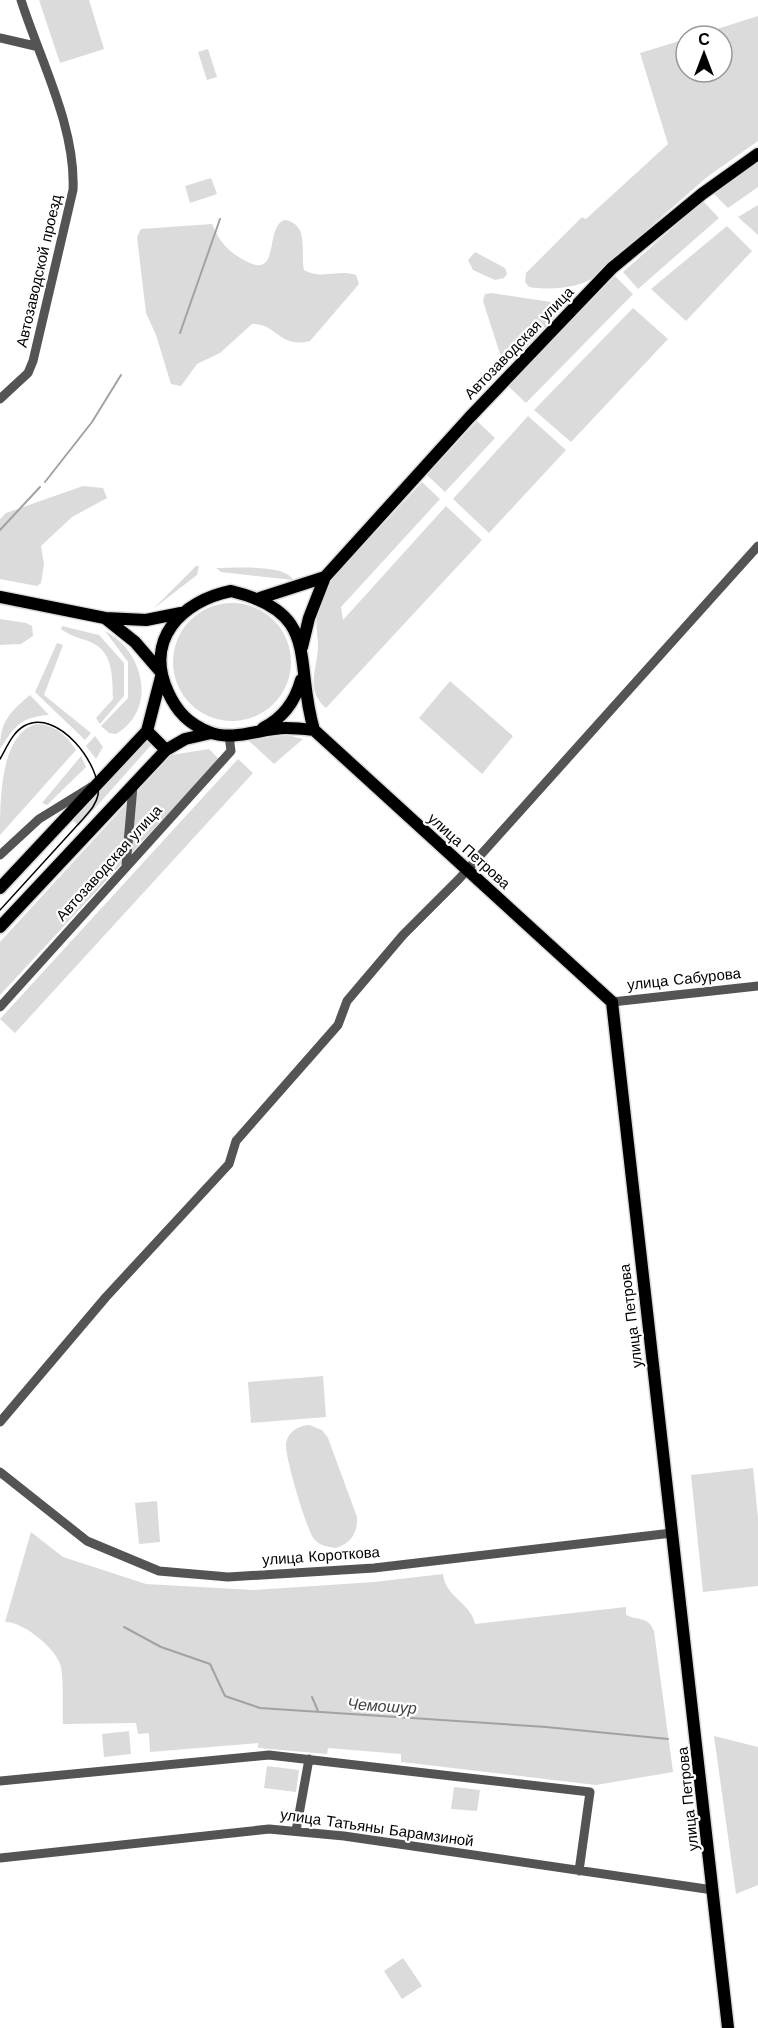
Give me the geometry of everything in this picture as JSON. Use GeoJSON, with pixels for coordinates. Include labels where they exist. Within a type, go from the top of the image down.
{"type":"FeatureCollection","features":[{"type":"Feature","properties":{"kind":"main road","name":"Автозаводская улица"},"geometry":{"type":"LineString","coordinates":[[325,577],[469,418],[612,268],[702,194],[758,154]]}},
{"type":"Feature","properties":{"kind":"main road"},"geometry":{"type":"LineString","coordinates":[[260,598],[325,577]]}},
{"type":"Feature","properties":{"kind":"main road"},"geometry":{"type":"LineString","coordinates":[[105,618],[135,642],[160,674],[176,709],[192,724],[211,733],[229,736],[286,728],[314,730],[306,703],[302,647],[309,618],[325,577]]}},
{"type":"Feature","properties":{"kind":"main road"},"geometry":{"type":"LineString","coordinates":[[0,888],[147,731],[160,674],[161,650],[168,630],[181,613],[198,600],[225,592],[231,591],[260,598],[278,609],[292,624],[302,647]]}},
{"type":"Feature","properties":{"kind":"main road"},"geometry":{"type":"LineString","coordinates":[[0,597],[105,618],[146,620],[181,613]]}},
{"type":"Feature","properties":{"kind":"main road"},"geometry":{"type":"LineString","coordinates":[[256,732],[273,723],[287,710],[297,694],[303,676]]}},
{"type":"Feature","properties":{"kind":"main road","name":"улица Петрова"},"geometry":{"type":"LineString","coordinates":[[314,730],[612,1002],[728,2028]]}},
{"type":"Feature","properties":{"kind":"main road"},"geometry":{"type":"LineString","coordinates":[[147,731],[166,750]]}},
{"type":"Feature","properties":{"kind":"main road"},"geometry":{"type":"LineString","coordinates":[[0,927],[166,750],[184,739],[211,733]]}},
{"type":"Feature","properties":{"kind":"street","name":"Автозаводской проезд"},"geometry":{"type":"LineString","coordinates":[[0,399],[28,373],[33,361],[73,190],[74,166],[68,134],[35,46],[21,0]]}},
{"type":"Feature","properties":{"kind":"street"},"geometry":{"type":"LineString","coordinates":[[0,38],[35,46]]}},
{"type":"Feature","properties":{"kind":"street"},"geometry":{"type":"LineString","coordinates":[[0,1422],[106,1297],[229,1164],[236,1141],[338,1025],[347,1001],[403,934],[467,869],[758,546]]}},
{"type":"Feature","properties":{"kind":"street","name":"Автозаводская улица"},"geometry":{"type":"LineString","coordinates":[[0,1007],[231,751],[229,736]]}},
{"type":"Feature","properties":{"kind":"street"},"geometry":{"type":"LineString","coordinates":[[0,855],[39,819],[100,781]]}},
{"type":"Feature","properties":{"kind":"street"},"geometry":{"type":"LineString","coordinates":[[126,866],[133,786]]}},
{"type":"Feature","properties":{"kind":"street","name":"улица Сабурова"},"geometry":{"type":"LineString","coordinates":[[612,1002],[758,986]]}},
{"type":"Feature","properties":{"kind":"street","name":"улица Короткова"},"geometry":{"type":"LineString","coordinates":[[0,1472],[87,1541],[159,1571],[250,1577],[374,1568],[672,1533]]}},
{"type":"Feature","properties":{"kind":"street"},"geometry":{"type":"LineString","coordinates":[[0,1781],[219,1758],[237,1760],[269,1755],[590,1792],[579,1871]]}},
{"type":"Feature","properties":{"kind":"street"},"geometry":{"type":"LineString","coordinates":[[296,1831],[309,1759]]}},
{"type":"Feature","properties":{"kind":"street","name":"улица Татьяны Барамзиной"},"geometry":{"type":"LineString","coordinates":[[0,1858],[238,1830],[296,1831],[713,1890]]}},
{"type":"Feature","properties":{"kind":"shaded area"},"geometry":{"type":"Polygon","coordinates":[[[39,0],[89,0],[104,49],[60,63],[39,0]]]}},
{"type":"Feature","properties":{"kind":"shaded area"},"geometry":{"type":"Polygon","coordinates":[[[758,16],[758,141],[707,177],[591,279],[561,288],[529,287],[525,282],[526,273],[582,217],[586,219],[668,144],[640,53],[674,43],[674,84],[734,84],[733,24],[758,16]]]}},
{"type":"Feature","properties":{"kind":"shaded area"},"geometry":{"type":"Polygon","coordinates":[[[208,49],[217,77],[207,80],[198,52],[208,49]]]}},
{"type":"Feature","properties":{"kind":"shaded area"},"geometry":{"type":"Polygon","coordinates":[[[758,162],[758,187],[728,208],[714,194],[758,162]]]}},
{"type":"Feature","properties":{"kind":"shaded area"},"geometry":{"type":"Polygon","coordinates":[[[211,178],[217,194],[190,203],[185,186],[211,178]]]}},
{"type":"Feature","properties":{"kind":"shaded area"},"geometry":{"type":"Polygon","coordinates":[[[703,201],[719,218],[638,289],[623,272],[703,201]]]}},
{"type":"Feature","properties":{"kind":"shaded area"},"geometry":{"type":"Polygon","coordinates":[[[758,205],[758,235],[738,217],[758,205]]]}},
{"type":"Feature","properties":{"kind":"shaded area"},"geometry":{"type":"Polygon","coordinates":[[[285,220],[298,227],[301,233],[304,270],[317,274],[349,273],[356,275],[359,284],[310,341],[291,342],[267,327],[252,324],[220,353],[197,364],[181,386],[171,384],[156,335],[146,313],[137,237],[141,229],[212,224],[227,248],[255,265],[263,264],[268,259],[275,232],[279,224],[285,220]]]}},
{"type":"Feature","properties":{"kind":"shaded area"},"geometry":{"type":"Polygon","coordinates":[[[727,226],[752,251],[686,321],[651,289],[727,226]]]}},
{"type":"Feature","properties":{"kind":"shaded area"},"geometry":{"type":"Polygon","coordinates":[[[475,252],[505,268],[507,274],[504,278],[495,280],[473,270],[468,260],[475,252]]]}},
{"type":"Feature","properties":{"kind":"shaded area"},"geometry":{"type":"Polygon","coordinates":[[[615,276],[633,294],[526,403],[508,386],[615,276]]]}},
{"type":"Feature","properties":{"kind":"shaded area"},"geometry":{"type":"Polygon","coordinates":[[[485,294],[551,302],[555,308],[553,319],[513,360],[503,360],[501,357],[483,301],[485,294]]]}},
{"type":"Feature","properties":{"kind":"shaded area"},"geometry":{"type":"Polygon","coordinates":[[[633,308],[668,339],[571,442],[534,410],[633,308]]]}},
{"type":"Feature","properties":{"kind":"shaded area"},"geometry":{"type":"Polygon","coordinates":[[[528,416],[566,450],[489,533],[453,499],[528,416]]]}},
{"type":"Feature","properties":{"kind":"shaded area"},"geometry":{"type":"Polygon","coordinates":[[[477,421],[495,438],[445,492],[427,475],[477,421]]]}},
{"type":"Feature","properties":{"kind":"shaded area"},"geometry":{"type":"Polygon","coordinates":[[[422,482],[440,499],[341,607],[343,620],[446,506],[482,540],[326,708],[316,695],[314,687],[318,647],[316,617],[322,598],[336,575],[422,482]]]}},
{"type":"Feature","properties":{"kind":"shaded area"},"geometry":{"type":"Polygon","coordinates":[[[83,486],[103,488],[107,498],[72,517],[41,546],[44,564],[41,583],[37,586],[0,579],[0,519],[6,513],[83,486]]]}},
{"type":"Feature","properties":{"kind":"shaded area"},"geometry":{"type":"Polygon","coordinates":[[[196,566],[199,566],[197,575],[153,609],[196,566]]]}},
{"type":"Feature","properties":{"kind":"shaded area"},"geometry":{"type":"Polygon","coordinates":[[[216,568],[270,569],[280,571],[293,580],[221,572],[216,568]]]}},
{"type":"Feature","properties":{"kind":"shaded area"},"geometry":{"type":"Polygon","coordinates":[[[232,603],[255,607],[274,620],[287,639],[291,662],[287,685],[274,704],[255,717],[232,721],[209,717],[190,704],[177,685],[173,662],[177,639],[190,620],[209,607],[232,603]]]}},
{"type":"Feature","properties":{"kind":"shaded area"},"geometry":{"type":"Polygon","coordinates":[[[0,619],[32,626],[33,636],[21,644],[0,645],[0,619]]]}},
{"type":"Feature","properties":{"kind":"shaded area"},"geometry":{"type":"Polygon","coordinates":[[[62,626],[99,635],[124,663],[124,696],[100,724],[96,718],[113,699],[112,673],[107,657],[96,645],[67,633],[61,629],[62,626]]]}},
{"type":"Feature","properties":{"kind":"shaded area"},"geometry":{"type":"Polygon","coordinates":[[[105,631],[129,652],[137,666],[141,681],[141,696],[137,710],[129,723],[116,734],[109,733],[101,726],[128,698],[128,662],[105,631]]]}},
{"type":"Feature","properties":{"kind":"shaded area"},"geometry":{"type":"Polygon","coordinates":[[[57,643],[63,645],[44,695],[91,733],[85,740],[35,692],[57,643]]]}},
{"type":"Feature","properties":{"kind":"shaded area"},"geometry":{"type":"Polygon","coordinates":[[[450,681],[513,736],[482,774],[419,718],[450,681]]]}},
{"type":"Feature","properties":{"kind":"shaded area"},"geometry":{"type":"Polygon","coordinates":[[[30,695],[49,715],[31,718],[19,724],[0,749],[4,724],[30,695]]]}},
{"type":"Feature","properties":{"kind":"shaded area"},"geometry":{"type":"Polygon","coordinates":[[[37,724],[50,726],[60,732],[76,750],[0,835],[2,787],[9,754],[16,740],[25,730],[37,724]]]}},
{"type":"Feature","properties":{"kind":"shaded area"},"geometry":{"type":"Polygon","coordinates":[[[287,735],[303,739],[274,764],[248,740],[287,735]]]}},
{"type":"Feature","properties":{"kind":"shaded area"},"geometry":{"type":"Polygon","coordinates":[[[95,736],[103,747],[96,759],[86,746],[95,736]]]}},
{"type":"Feature","properties":{"kind":"shaded area"},"geometry":{"type":"Polygon","coordinates":[[[146,739],[151,739],[153,743],[79,826],[73,821],[146,739]]]}},
{"type":"Feature","properties":{"kind":"shaded area"},"geometry":{"type":"Polygon","coordinates":[[[209,749],[219,759],[0,995],[0,942],[171,755],[209,749]]]}},
{"type":"Feature","properties":{"kind":"shaded area"},"geometry":{"type":"Polygon","coordinates":[[[81,756],[86,767],[47,805],[42,803],[81,756]]]}},
{"type":"Feature","properties":{"kind":"shaded area"},"geometry":{"type":"Polygon","coordinates":[[[238,759],[253,773],[15,1033],[0,1019],[238,759]]]}},
{"type":"Feature","properties":{"kind":"shaded area"},"geometry":{"type":"Polygon","coordinates":[[[323,1376],[326,1417],[251,1423],[248,1382],[323,1376]]]}},
{"type":"Feature","properties":{"kind":"shaded area"},"geometry":{"type":"Polygon","coordinates":[[[309,1425],[322,1430],[328,1438],[357,1517],[352,1537],[336,1548],[321,1545],[314,1539],[302,1509],[289,1464],[286,1445],[288,1437],[297,1428],[309,1425]]]}},
{"type":"Feature","properties":{"kind":"shaded area"},"geometry":{"type":"Polygon","coordinates":[[[753,1468],[758,1518],[758,1586],[703,1592],[691,1475],[753,1468]]]}},
{"type":"Feature","properties":{"kind":"shaded area"},"geometry":{"type":"Polygon","coordinates":[[[157,1501],[160,1542],[139,1544],[135,1503],[157,1501]]]}},
{"type":"Feature","properties":{"kind":"shaded area"},"geometry":{"type":"Polygon","coordinates":[[[31,1532],[63,1557],[146,1584],[254,1590],[374,1582],[443,1574],[448,1589],[469,1611],[475,1624],[626,1607],[626,1615],[646,1621],[654,1631],[673,1772],[596,1785],[401,1762],[401,1754],[328,1748],[327,1754],[258,1748],[258,1743],[150,1752],[149,1733],[138,1734],[136,1723],[63,1724],[61,1667],[58,1660],[47,1645],[30,1631],[5,1622],[31,1532]]]}},
{"type":"Feature","properties":{"kind":"shaded area"},"geometry":{"type":"Polygon","coordinates":[[[129,1731],[131,1754],[104,1757],[102,1734],[129,1731]]]}},
{"type":"Feature","properties":{"kind":"shaded area"},"geometry":{"type":"Polygon","coordinates":[[[714,1736],[758,1747],[758,1885],[736,1894],[714,1736]]]}},
{"type":"Feature","properties":{"kind":"shaded area"},"geometry":{"type":"Polygon","coordinates":[[[267,1766],[299,1770],[296,1792],[264,1788],[267,1766]]]}},
{"type":"Feature","properties":{"kind":"shaded area"},"geometry":{"type":"Polygon","coordinates":[[[454,1787],[480,1790],[477,1811],[451,1809],[454,1787]]]}},
{"type":"Feature","properties":{"kind":"shaded area"},"geometry":{"type":"Polygon","coordinates":[[[403,1958],[422,1986],[402,1999],[384,1971],[403,1958]]]}},
{"type":"Feature","properties":{"kind":"waterway"},"geometry":{"type":"LineString","coordinates":[[180,333],[220,219]]}},
{"type":"Feature","properties":{"kind":"waterway"},"geometry":{"type":"LineString","coordinates":[[45,482],[92,422],[121,375]]}},
{"type":"Feature","properties":{"kind":"waterway"},"geometry":{"type":"LineString","coordinates":[[0,530],[40,487]]}},
{"type":"Feature","properties":{"kind":"waterway","name":"Чемошур"},"geometry":{"type":"LineString","coordinates":[[124,1627],[161,1647],[210,1664],[225,1696],[260,1708],[546,1727],[668,1739]]}},
{"type":"Feature","properties":{"kind":"waterway"},"geometry":{"type":"LineString","coordinates":[[312,1697],[318,1711]]}},
{"type":"Feature","properties":{"kind":"tram line"},"geometry":{"type":"LineString","coordinates":[[0,759],[13,736],[24,726],[37,722],[50,725],[75,742],[85,755],[93,769],[98,795],[88,814],[0,910]]}}]}
